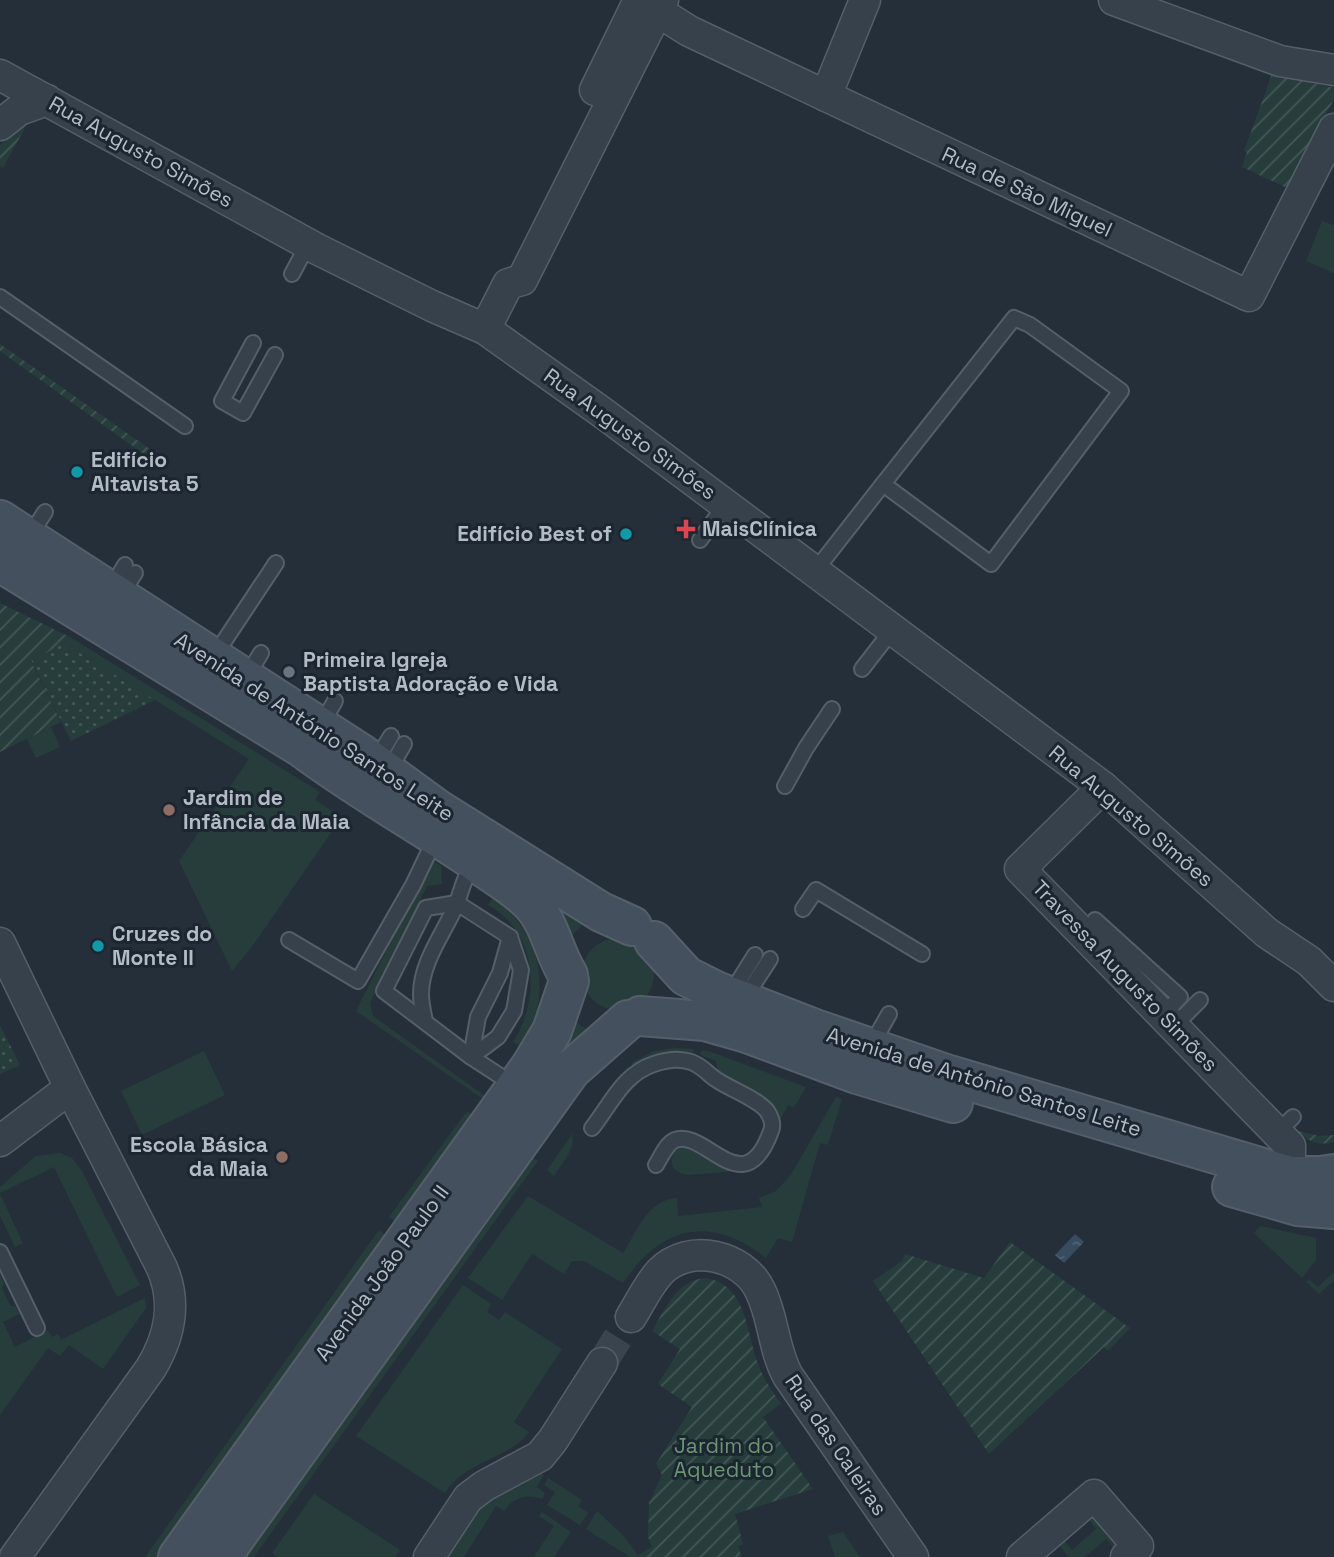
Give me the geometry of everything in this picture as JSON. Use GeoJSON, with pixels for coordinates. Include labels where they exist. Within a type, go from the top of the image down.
{"type":"FeatureCollection","features":[{"type":"Feature","properties":{"kind":"main road","name":"Avenida de António Santos Leite"},"geometry":{"type":"LineString","coordinates":[[18,533],[122,582],[212,659],[253,667],[389,754],[483,838],[601,912],[643,934],[686,976],[736,999],[949,1075],[1290,1176],[1334,1174]]}},
{"type":"Feature","properties":{"kind":"main road","name":"Avenida de António Santos Leite"},"geometry":{"type":"LineString","coordinates":[[18,533],[343,779],[437,836],[531,904],[541,916],[569,978]]}},
{"type":"Feature","properties":{"kind":"main road"},"geometry":{"type":"LineString","coordinates":[[621,924],[643,934],[664,959],[666,977],[654,1004],[634,1018],[604,1020],[587,1011],[575,998],[569,978],[574,950],[586,935],[602,926],[621,924]]}},
{"type":"Feature","properties":{"kind":"main road","name":"Avenida João Paulo II"},"geometry":{"type":"LineString","coordinates":[[178,1557],[516,1087],[552,1031],[569,978]]}},
{"type":"Feature","properties":{"kind":"main road","name":"Avenida de António Santos Leite"},"geometry":{"type":"LineString","coordinates":[[634,1018],[705,1021],[747,1033],[858,1074],[1115,1152],[1298,1206],[1334,1209]]}},
{"type":"Feature","properties":{"kind":"main road","name":"Avenida João Paulo II"},"geometry":{"type":"LineString","coordinates":[[221,1557],[571,1070],[634,1018]]}},
{"type":"Feature","properties":{"kind":"street"},"geometry":{"type":"LineString","coordinates":[[826,96],[865,0]]}},
{"type":"Feature","properties":{"kind":"street"},"geometry":{"type":"LineString","coordinates":[[1114,0],[1280,61],[1334,70]]}},
{"type":"Feature","properties":{"kind":"street"},"geometry":{"type":"LineString","coordinates":[[485,329],[508,285],[522,280],[591,120],[650,3]]}},
{"type":"Feature","properties":{"kind":"street","name":"Rua de São Miguel"},"geometry":{"type":"LineString","coordinates":[[650,3],[689,31],[1249,296],[1334,130]]}},
{"type":"Feature","properties":{"kind":"street","name":"Rua Augusto Simões"},"geometry":{"type":"LineString","coordinates":[[0,75],[308,244],[432,306],[485,329],[726,504],[1103,787],[1267,933],[1309,961],[1334,986]]}},
{"type":"Feature","properties":{"kind":"street"},"geometry":{"type":"LineString","coordinates":[[0,125],[19,110],[47,100]]}},
{"type":"Feature","properties":{"kind":"street","name":"Travessa Augusto Simões"},"geometry":{"type":"LineString","coordinates":[[1103,787],[1020,869],[1168,1021],[1285,1125],[1290,1146],[1290,1176]]}},
{"type":"Feature","properties":{"kind":"street"},"geometry":{"type":"LineString","coordinates":[[0,943],[69,1088],[167,1281],[170,1293],[169,1320],[163,1349],[15,1557]]}},
{"type":"Feature","properties":{"kind":"street"},"geometry":{"type":"LineString","coordinates":[[0,1141],[69,1088]]}},
{"type":"Feature","properties":{"kind":"street","name":"Rua das Caleiras"},"geometry":{"type":"LineString","coordinates":[[631,1317],[660,1272],[677,1261],[707,1255],[740,1266],[760,1290],[767,1308],[776,1350],[788,1377],[914,1557]]}},
{"type":"Feature","properties":{"kind":"street"},"geometry":{"type":"LineString","coordinates":[[429,1557],[468,1498],[484,1486],[533,1461],[549,1446],[602,1363]]}},
{"type":"Feature","properties":{"kind":"street"},"geometry":{"type":"LineString","coordinates":[[1039,1552],[1094,1495],[1138,1546],[1126,1557]]}},
{"type":"Feature","properties":{"kind":"lane"},"geometry":{"type":"LineString","coordinates":[[292,274],[308,244]]}},
{"type":"Feature","properties":{"kind":"lane"},"geometry":{"type":"LineString","coordinates":[[0,296],[185,426]]}},
{"type":"Feature","properties":{"kind":"lane"},"geometry":{"type":"LineString","coordinates":[[815,571],[883,484],[1014,318],[1030,325],[1121,391],[991,564],[883,484]]}},
{"type":"Feature","properties":{"kind":"lane"},"geometry":{"type":"LineString","coordinates":[[253,344],[222,401],[243,413],[275,355]]}},
{"type":"Feature","properties":{"kind":"lane"},"geometry":{"type":"LineString","coordinates":[[700,540],[726,504]]}},
{"type":"Feature","properties":{"kind":"lane"},"geometry":{"type":"LineString","coordinates":[[212,659],[276,563]]}},
{"type":"Feature","properties":{"kind":"lane"},"geometry":{"type":"LineString","coordinates":[[862,669],[893,629]]}},
{"type":"Feature","properties":{"kind":"lane"},"geometry":{"type":"LineString","coordinates":[[785,786],[832,709]]}},
{"type":"Feature","properties":{"kind":"lane"},"geometry":{"type":"LineString","coordinates":[[289,940],[358,981],[413,885],[437,836]]}},
{"type":"Feature","properties":{"kind":"lane"},"geometry":{"type":"LineString","coordinates":[[425,1021],[421,993],[432,952],[457,903],[464,877],[474,861]]}},
{"type":"Feature","properties":{"kind":"lane"},"geometry":{"type":"LineString","coordinates":[[803,909],[816,890],[922,954]]}},
{"type":"Feature","properties":{"kind":"lane"},"geometry":{"type":"LineString","coordinates":[[471,1057],[498,1037],[514,1011],[521,970],[510,937],[457,903],[426,908],[384,991],[471,1057],[516,1087]]}},
{"type":"Feature","properties":{"kind":"lane"},"geometry":{"type":"LineString","coordinates":[[1095,920],[1180,997],[1168,1021]]}},
{"type":"Feature","properties":{"kind":"lane"},"geometry":{"type":"LineString","coordinates":[[471,1057],[478,1017],[500,973],[510,937]]}},
{"type":"Feature","properties":{"kind":"lane"},"geometry":{"type":"LineString","coordinates":[[736,999],[755,955]]}},
{"type":"Feature","properties":{"kind":"lane"},"geometry":{"type":"LineString","coordinates":[[736,999],[770,959]]}},
{"type":"Feature","properties":{"kind":"lane"},"geometry":{"type":"LineString","coordinates":[[1168,1021],[1200,1000]]}},
{"type":"Feature","properties":{"kind":"lane"},"geometry":{"type":"LineString","coordinates":[[870,1048],[889,1014]]}},
{"type":"Feature","properties":{"kind":"lane"},"geometry":{"type":"LineString","coordinates":[[592,1128],[622,1084],[633,1074],[651,1065],[674,1060],[701,1066],[717,1080],[764,1107],[771,1118],[771,1131],[751,1161],[732,1163],[691,1141],[680,1139],[670,1144],[656,1165]]}},
{"type":"Feature","properties":{"kind":"lane"},"geometry":{"type":"LineString","coordinates":[[0,1252],[37,1328]]}},
{"type":"Feature","properties":{"kind":"green space"},"geometry":{"type":"Polygon","coordinates":[[[1272,74],[1334,88],[1334,99],[1288,186],[1285,187],[1242,167],[1247,152],[1244,151],[1272,74]]]}},
{"type":"Feature","properties":{"kind":"green space"},"geometry":{"type":"Polygon","coordinates":[[[23,124],[26,126],[3,168],[0,166],[0,145],[23,124]]]}},
{"type":"Feature","properties":{"kind":"green space"},"geometry":{"type":"Polygon","coordinates":[[[1322,221],[1334,225],[1334,273],[1306,261],[1322,221]]]}},
{"type":"Feature","properties":{"kind":"green space"},"geometry":{"type":"Polygon","coordinates":[[[0,344],[164,459],[159,465],[0,351],[0,344]]]}},
{"type":"Feature","properties":{"kind":"green space"},"geometry":{"type":"Polygon","coordinates":[[[0,603],[70,637],[31,661],[61,722],[0,752],[0,603]]]}},
{"type":"Feature","properties":{"kind":"green space"},"geometry":{"type":"Polygon","coordinates":[[[70,637],[320,792],[315,800],[342,817],[232,971],[179,861],[249,759],[64,643],[70,637]]]}},
{"type":"Feature","properties":{"kind":"green space"},"geometry":{"type":"Polygon","coordinates":[[[64,643],[155,700],[71,741],[31,660],[64,643]]]}},
{"type":"Feature","properties":{"kind":"green space"},"geometry":{"type":"Polygon","coordinates":[[[51,727],[60,747],[36,758],[27,739],[51,727]]]}},
{"type":"Feature","properties":{"kind":"green space"},"geometry":{"type":"Polygon","coordinates":[[[432,860],[441,866],[442,884],[427,886],[370,1003],[373,1016],[485,1096],[483,1099],[356,1011],[432,860]]]}},
{"type":"Feature","properties":{"kind":"green space"},"geometry":{"type":"Polygon","coordinates":[[[520,869],[585,922],[566,941],[520,869]]]}},
{"type":"Feature","properties":{"kind":"green space"},"geometry":{"type":"Polygon","coordinates":[[[493,898],[510,912],[523,928],[538,966],[540,986],[537,1007],[531,1027],[520,1046],[513,1042],[528,1006],[530,968],[517,932],[505,917],[488,905],[493,898]]]}},
{"type":"Feature","properties":{"kind":"green space"},"geometry":{"type":"Polygon","coordinates":[[[618,938],[638,944],[648,954],[654,974],[648,994],[638,1004],[618,1010],[598,1004],[588,994],[582,974],[588,954],[598,944],[618,938]]]}},
{"type":"Feature","properties":{"kind":"green space"},"geometry":{"type":"Polygon","coordinates":[[[571,1016],[581,1026],[593,1032],[563,1058],[555,1055],[571,1016]]]}},
{"type":"Feature","properties":{"kind":"green space"},"geometry":{"type":"Polygon","coordinates":[[[0,1025],[20,1065],[0,1074],[0,1025]]]}},
{"type":"Feature","properties":{"kind":"green space"},"geometry":{"type":"Polygon","coordinates":[[[694,1049],[692,1054],[662,1056],[633,1066],[631,1063],[654,1051],[694,1049]]]}},
{"type":"Feature","properties":{"kind":"green space"},"geometry":{"type":"Polygon","coordinates":[[[702,1050],[806,1087],[794,1108],[788,1105],[780,1121],[718,1073],[716,1061],[700,1055],[702,1050]]]}},
{"type":"Feature","properties":{"kind":"green space"},"geometry":{"type":"Polygon","coordinates":[[[204,1051],[225,1095],[142,1135],[121,1091],[204,1051]]]}},
{"type":"Feature","properties":{"kind":"green space"},"geometry":{"type":"Polygon","coordinates":[[[836,1097],[842,1099],[828,1145],[820,1143],[792,1242],[778,1238],[766,1258],[726,1235],[688,1233],[671,1238],[654,1249],[623,1283],[584,1261],[572,1261],[564,1274],[532,1254],[502,1300],[468,1278],[528,1196],[623,1253],[644,1218],[658,1204],[667,1200],[677,1198],[678,1216],[762,1207],[759,1198],[776,1191],[790,1176],[836,1097]]]}},
{"type":"Feature","properties":{"kind":"green space"},"geometry":{"type":"Polygon","coordinates":[[[467,1111],[477,1118],[400,1225],[389,1217],[467,1111]]]}},
{"type":"Feature","properties":{"kind":"green space"},"geometry":{"type":"Polygon","coordinates":[[[1298,1131],[1319,1136],[1334,1135],[1334,1142],[1314,1142],[1298,1131]]]}},
{"type":"Feature","properties":{"kind":"green space"},"geometry":{"type":"Polygon","coordinates":[[[572,1134],[570,1150],[554,1176],[547,1170],[572,1134]]]}},
{"type":"Feature","properties":{"kind":"green space"},"geometry":{"type":"Polygon","coordinates":[[[683,1144],[736,1168],[736,1171],[682,1174],[673,1168],[672,1161],[673,1154],[683,1144]]]}},
{"type":"Feature","properties":{"kind":"green space"},"geometry":{"type":"Polygon","coordinates":[[[60,1153],[72,1158],[82,1171],[140,1285],[117,1297],[54,1167],[0,1193],[0,1187],[36,1156],[60,1153]]]}},
{"type":"Feature","properties":{"kind":"green space"},"geometry":{"type":"Polygon","coordinates":[[[527,1154],[538,1161],[254,1557],[239,1557],[527,1154]]]}},
{"type":"Feature","properties":{"kind":"green space"},"geometry":{"type":"Polygon","coordinates":[[[0,1194],[23,1243],[15,1247],[0,1216],[0,1194]]]}},
{"type":"Feature","properties":{"kind":"green space"},"geometry":{"type":"Polygon","coordinates":[[[1261,1226],[1316,1238],[1316,1260],[1302,1278],[1254,1233],[1261,1226]]]}},
{"type":"Feature","properties":{"kind":"green space"},"geometry":{"type":"Polygon","coordinates":[[[379,1230],[390,1238],[161,1557],[145,1557],[379,1230]]]}},
{"type":"Feature","properties":{"kind":"green space"},"geometry":{"type":"Polygon","coordinates":[[[1010,1242],[1130,1328],[1108,1351],[1104,1347],[989,1454],[873,1281],[902,1261],[905,1254],[984,1278],[1010,1242]]]}},
{"type":"Feature","properties":{"kind":"green space"},"geometry":{"type":"Polygon","coordinates":[[[1334,1272],[1334,1280],[1319,1294],[1306,1282],[1309,1279],[1318,1287],[1334,1272]]]}},
{"type":"Feature","properties":{"kind":"green space"},"geometry":{"type":"Polygon","coordinates":[[[0,1275],[4,1283],[2,1289],[11,1306],[15,1306],[20,1314],[3,1322],[15,1347],[48,1330],[52,1337],[58,1334],[61,1340],[145,1298],[146,1308],[103,1369],[69,1345],[60,1356],[48,1348],[0,1415],[0,1275]]]}},
{"type":"Feature","properties":{"kind":"green space","name":"Jardim do Aqueduto"},"geometry":{"type":"Polygon","coordinates":[[[705,1278],[719,1282],[738,1300],[761,1371],[781,1404],[763,1417],[813,1489],[735,1514],[743,1544],[738,1546],[742,1557],[639,1557],[638,1555],[652,1547],[648,1537],[649,1503],[662,1475],[656,1464],[692,1407],[658,1384],[680,1349],[652,1331],[679,1290],[686,1284],[705,1278]]]}},
{"type":"Feature","properties":{"kind":"green space"},"geometry":{"type":"Polygon","coordinates":[[[463,1285],[491,1304],[487,1312],[499,1320],[505,1312],[562,1349],[514,1422],[529,1432],[512,1448],[465,1473],[445,1493],[356,1436],[463,1285]]]}},
{"type":"Feature","properties":{"kind":"green space"},"geometry":{"type":"Polygon","coordinates":[[[544,1475],[537,1487],[545,1493],[542,1499],[520,1498],[504,1511],[496,1506],[464,1557],[447,1557],[479,1509],[500,1494],[544,1475]]]}},
{"type":"Feature","properties":{"kind":"green space"},"geometry":{"type":"Polygon","coordinates":[[[548,1478],[582,1500],[578,1506],[588,1513],[580,1525],[547,1505],[555,1492],[544,1485],[548,1478]]]}},
{"type":"Feature","properties":{"kind":"green space"},"geometry":{"type":"Polygon","coordinates":[[[314,1494],[400,1550],[395,1557],[277,1557],[272,1553],[314,1494]]]}},
{"type":"Feature","properties":{"kind":"green space"},"geometry":{"type":"Polygon","coordinates":[[[597,1511],[624,1536],[639,1557],[630,1557],[586,1529],[597,1511]]]}},
{"type":"Feature","properties":{"kind":"green space"},"geometry":{"type":"Polygon","coordinates":[[[542,1512],[571,1532],[554,1557],[534,1557],[554,1526],[539,1516],[542,1512]]]}},
{"type":"Feature","properties":{"kind":"green space"},"geometry":{"type":"Polygon","coordinates":[[[1091,1514],[1118,1541],[1117,1551],[1106,1539],[1085,1557],[1069,1557],[1059,1545],[1061,1537],[1072,1550],[1096,1529],[1086,1516],[1091,1514]]]}},
{"type":"Feature","properties":{"kind":"green space"},"geometry":{"type":"Polygon","coordinates":[[[843,1532],[860,1557],[835,1557],[828,1536],[843,1532]]]}},
{"type":"Feature","properties":{"kind":"water"},"geometry":{"type":"Polygon","coordinates":[[[1075,1234],[1084,1242],[1064,1263],[1055,1255],[1075,1234]]]}},
{"type":"Feature","properties":{"kind":"tunnel"},"geometry":{"type":"LineString","coordinates":[[602,1363],[631,1317]]}},
{"type":"Feature","properties":{"kind":"place","name":"Edifício Altavista 5"},"geometry":{"type":"Point","coordinates":[77,472]}},
{"type":"Feature","properties":{"kind":"place","name":"MaisClínica"},"geometry":{"type":"Point","coordinates":[686,529]}},
{"type":"Feature","properties":{"kind":"place","name":"Edifício Best of"},"geometry":{"type":"Point","coordinates":[626,534]}},
{"type":"Feature","properties":{"kind":"place","name":"Primeira Igreja Baptista Adoração e Vida"},"geometry":{"type":"Point","coordinates":[289,672]}},
{"type":"Feature","properties":{"kind":"place","name":"Jardim de Infância da Maia"},"geometry":{"type":"Point","coordinates":[169,810]}},
{"type":"Feature","properties":{"kind":"place","name":"Cruzes do Monte II"},"geometry":{"type":"Point","coordinates":[98,946]}},
{"type":"Feature","properties":{"kind":"place","name":"Escola Básica da Maia"},"geometry":{"type":"Point","coordinates":[282,1157]}}]}
